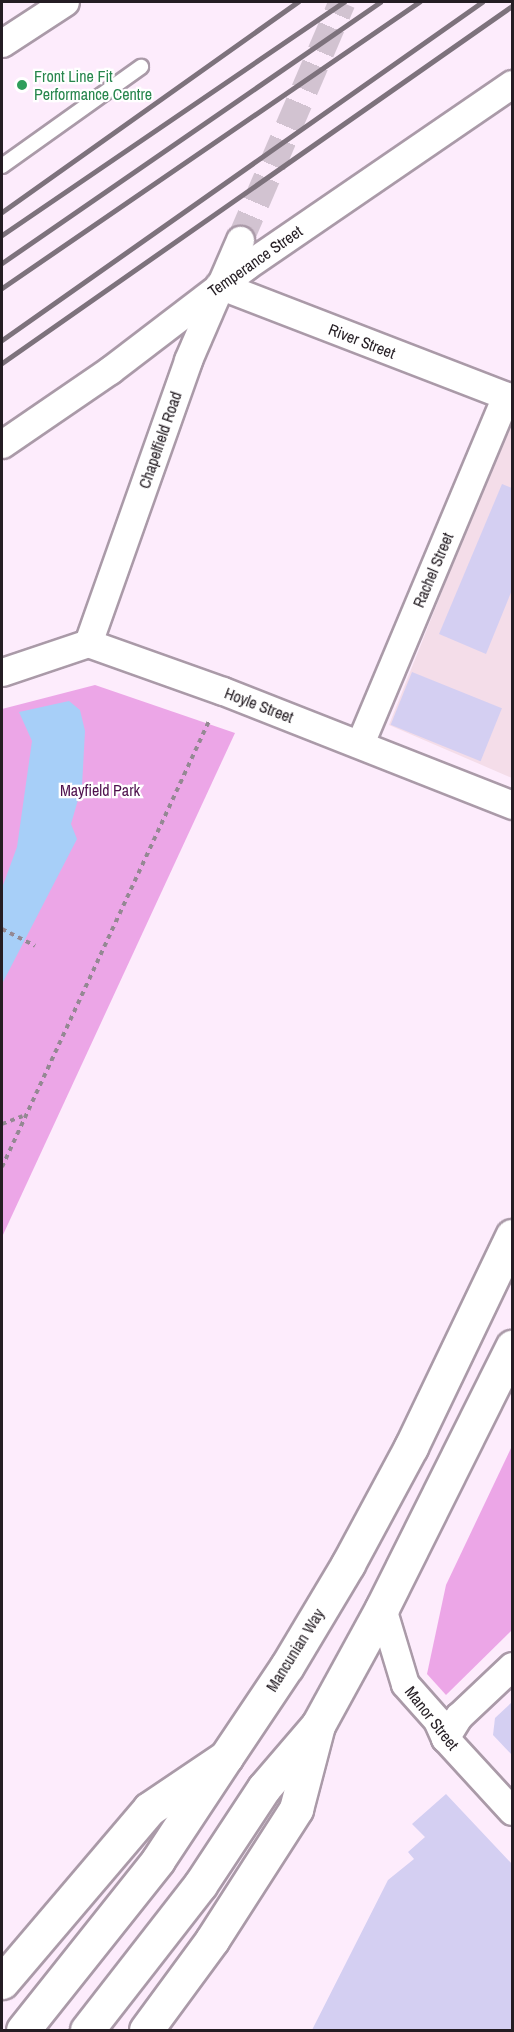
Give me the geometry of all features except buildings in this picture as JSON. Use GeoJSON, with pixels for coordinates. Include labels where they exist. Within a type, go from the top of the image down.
{"type":"FeatureCollection","features":[{"type":"Feature","properties":{"kind":"highway","name":"Mancunian Way"},"geometry":{"type":"LineString","coordinates":[[23,2031],[158,1860],[287,1665],[348,1564],[411,1447],[513,1236]]}},
{"type":"Feature","properties":{"kind":"highway"},"geometry":{"type":"LineString","coordinates":[[87,2031],[200,1885],[264,1788],[318,1725],[382,1608],[513,1347]]}},
{"type":"Feature","properties":{"kind":"highway"},"geometry":{"type":"LineString","coordinates":[[146,2031],[212,1941],[296,1809],[318,1725]]}},
{"type":"Feature","properties":{"kind":"highway"},"geometry":{"type":"LineString","coordinates":[[2,1982],[149,1809],[226,1757]]}},
{"type":"Feature","properties":{"kind":"street"},"geometry":{"type":"LineString","coordinates":[[5,34],[65,2]]}},
{"type":"Feature","properties":{"kind":"street","name":"Temperance Street"},"geometry":{"type":"LineString","coordinates":[[2,444],[110,370],[219,285],[513,84]]}},
{"type":"Feature","properties":{"kind":"street","name":"Chapelfield Road"},"geometry":{"type":"LineString","coordinates":[[88,643],[188,360],[240,240]]}},
{"type":"Feature","properties":{"kind":"street","name":"River Street"},"geometry":{"type":"LineString","coordinates":[[219,285],[506,396]]}},
{"type":"Feature","properties":{"kind":"street","name":"Rachel Street"},"geometry":{"type":"LineString","coordinates":[[360,744],[506,396]]}},
{"type":"Feature","properties":{"kind":"street"},"geometry":{"type":"LineString","coordinates":[[2,672],[88,643]]}},
{"type":"Feature","properties":{"kind":"street","name":"Hoyle Street"},"geometry":{"type":"LineString","coordinates":[[88,643],[360,744],[513,805]]}},
{"type":"Feature","properties":{"kind":"street","name":"Manor Street"},"geometry":{"type":"LineString","coordinates":[[382,1608],[400,1676],[411,1694],[437,1719],[445,1738],[513,1811]]}},
{"type":"Feature","properties":{"kind":"street"},"geometry":{"type":"LineString","coordinates":[[445,1738],[459,1716],[513,1666]]}},
{"type":"Feature","properties":{"kind":"lane"},"geometry":{"type":"LineString","coordinates":[[2,166],[141,67]]}},
{"type":"Feature","properties":{"kind":"path"},"geometry":{"type":"LineString","coordinates":[[2,1167],[24,1115],[223,692]]}},
{"type":"Feature","properties":{"kind":"path"},"geometry":{"type":"LineString","coordinates":[[2,929],[35,946]]}},
{"type":"Feature","properties":{"kind":"path"},"geometry":{"type":"LineString","coordinates":[[2,1124],[24,1115]]}},
{"type":"Feature","properties":{"kind":"shaded area"},"geometry":{"type":"Polygon","coordinates":[[[512,415],[512,778],[389,725],[512,415]]]}},
{"type":"Feature","properties":{"kind":"green space","name":"Mayfield Park"},"geometry":{"type":"Polygon","coordinates":[[[95,685],[235,733],[2,1237],[2,709],[95,685]]]}},
{"type":"Feature","properties":{"kind":"green space"},"geometry":{"type":"Polygon","coordinates":[[[512,1446],[512,1630],[446,1695],[427,1674],[446,1585],[512,1446]]]}},
{"type":"Feature","properties":{"kind":"water"},"geometry":{"type":"Polygon","coordinates":[[[69,701],[80,710],[85,731],[82,786],[71,824],[77,839],[2,984],[2,888],[17,847],[32,741],[19,712],[69,701]]]}},
{"type":"Feature","properties":{"kind":"tunnel"},"geometry":{"type":"LineString","coordinates":[[240,240],[342,2]]}},
{"type":"Feature","properties":{"kind":"railway"},"geometry":{"type":"LineString","coordinates":[[2,212],[298,2]]}},
{"type":"Feature","properties":{"kind":"railway"},"geometry":{"type":"LineString","coordinates":[[2,235],[344,2]]}},
{"type":"Feature","properties":{"kind":"railway"},"geometry":{"type":"LineString","coordinates":[[2,263],[380,2]]}},
{"type":"Feature","properties":{"kind":"railway"},"geometry":{"type":"LineString","coordinates":[[2,288],[419,2]]}},
{"type":"Feature","properties":{"kind":"railway"},"geometry":{"type":"LineString","coordinates":[[2,340],[482,2]]}},
{"type":"Feature","properties":{"kind":"railway"},"geometry":{"type":"LineString","coordinates":[[2,363],[512,6]]}},
{"type":"Feature","properties":{"kind":"place","name":"Front Line Fit Performance Centre"},"geometry":{"type":"Point","coordinates":[22,85]}}]}
